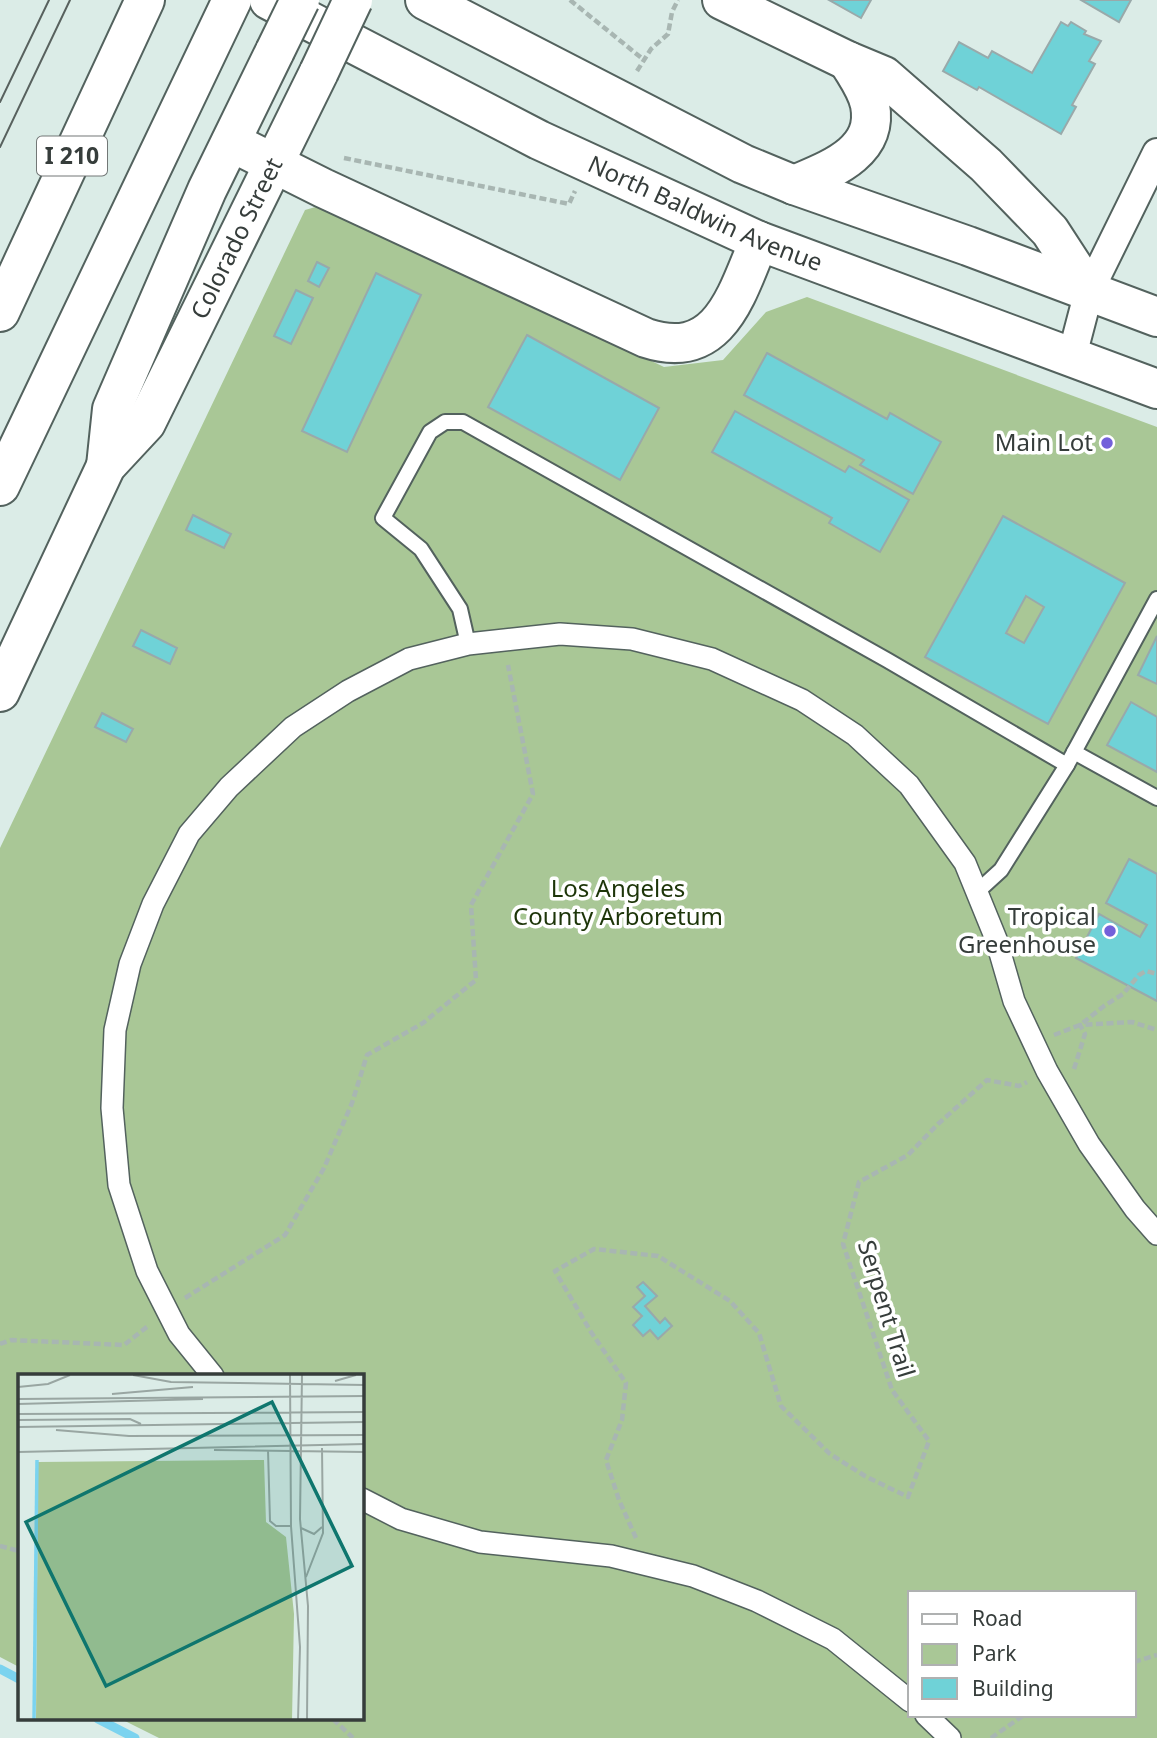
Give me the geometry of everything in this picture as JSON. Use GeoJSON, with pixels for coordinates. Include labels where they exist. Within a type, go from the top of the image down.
{"type":"FeatureCollection","features":[{"type":"Feature","properties":{"kind":"main road","name":"I 210"},"geometry":{"type":"LineString","coordinates":[[0,312],[145,0]]}},
{"type":"Feature","properties":{"kind":"main road"},"geometry":{"type":"LineString","coordinates":[[0,486],[232,0]]}},
{"type":"Feature","properties":{"kind":"main road","name":"North Baldwin Avenue"},"geometry":{"type":"LineString","coordinates":[[269,0],[539,140],[759,241],[1157,389]]}},
{"type":"Feature","properties":{"kind":"main road","name":"Colorado Street"},"geometry":{"type":"LineString","coordinates":[[106,466],[112,409],[177,256],[300,0]]}},
{"type":"Feature","properties":{"kind":"main road","name":"Colorado Street"},"geometry":{"type":"LineString","coordinates":[[0,692],[106,466],[146,423],[353,0]]}},
{"type":"Feature","properties":{"kind":"main road"},"geometry":{"type":"LineString","coordinates":[[425,0],[693,140],[794,185],[1157,317]]}},
{"type":"Feature","properties":{"kind":"main road"},"geometry":{"type":"LineString","coordinates":[[722,0],[848,61],[884,75],[986,165],[1050,230],[1089,291]]}},
{"type":"Feature","properties":{"kind":"main road"},"geometry":{"type":"LineString","coordinates":[[794,185],[847,160],[869,132],[870,104],[848,61]]}},
{"type":"Feature","properties":{"kind":"main road"},"geometry":{"type":"LineString","coordinates":[[231,142],[323,188],[646,338],[670,344],[695,341],[716,325],[732,300],[759,241]]}},
{"type":"Feature","properties":{"kind":"street"},"geometry":{"type":"LineString","coordinates":[[1072,356],[1089,291],[1157,153]]}},
{"type":"Feature","properties":{"kind":"street"},"geometry":{"type":"LineString","coordinates":[[211,1374],[179,1334],[147,1271],[119,1185],[112,1108],[115,1030],[130,964],[153,904],[189,834],[229,787],[293,727],[348,691],[409,659],[468,644],[560,634],[632,639],[712,659],[802,700],[855,735],[909,785],[965,863],[996,939],[1014,1001],[1052,1080],[1089,1144],[1135,1209],[1157,1234]]}},
{"type":"Feature","properties":{"kind":"street"},"geometry":{"type":"LineString","coordinates":[[364,1500],[401,1519],[480,1542],[611,1556],[693,1576],[757,1601],[833,1639],[908,1699]]}},
{"type":"Feature","properties":{"kind":"street"},"geometry":{"type":"LineString","coordinates":[[928,1717],[950,1738]]}},
{"type":"Feature","properties":{"kind":"lane"},"geometry":{"type":"LineString","coordinates":[[468,644],[460,609],[421,549],[383,518],[430,432],[446,422],[463,422],[887,660],[1067,765]]}},
{"type":"Feature","properties":{"kind":"lane"},"geometry":{"type":"LineString","coordinates":[[978,891],[1000,870],[1067,765],[1157,599]]}},
{"type":"Feature","properties":{"kind":"lane"},"geometry":{"type":"LineString","coordinates":[[1074,752],[1157,798]]}},
{"type":"Feature","properties":{"kind":"path"},"geometry":{"type":"LineString","coordinates":[[570,0],[644,60]]}},
{"type":"Feature","properties":{"kind":"path"},"geometry":{"type":"LineString","coordinates":[[635,75],[651,49],[668,34],[671,12],[678,0]]}},
{"type":"Feature","properties":{"kind":"path"},"geometry":{"type":"LineString","coordinates":[[340,158],[569,204],[577,188]]}},
{"type":"Feature","properties":{"kind":"path"},"geometry":{"type":"LineString","coordinates":[[0,1343],[11,1340],[124,1345],[167,1310],[285,1235],[324,1168],[352,1103],[367,1055],[423,1023],[476,980],[471,905],[533,794],[502,640]]}},
{"type":"Feature","properties":{"kind":"path"},"geometry":{"type":"LineString","coordinates":[[1034,1043],[1080,1025],[1124,994],[1139,975],[1146,971],[1157,974]]}},
{"type":"Feature","properties":{"kind":"path"},"geometry":{"type":"LineString","coordinates":[[1080,1025],[1132,1022],[1157,1030]]}},
{"type":"Feature","properties":{"kind":"path"},"geometry":{"type":"LineString","coordinates":[[1052,1080],[1069,1080],[1085,1034],[1080,1025]]}},
{"type":"Feature","properties":{"kind":"path","name":"Serpent Trail"},"geometry":{"type":"LineString","coordinates":[[648,1564],[620,1500],[607,1460],[622,1420],[626,1383],[591,1332],[555,1271],[594,1249],[658,1256],[730,1301],[759,1333],[781,1406],[830,1454],[864,1476],[908,1497],[929,1441],[892,1390],[843,1244],[859,1182],[908,1155],[987,1080],[1018,1086],[1052,1080]]}},
{"type":"Feature","properties":{"kind":"path"},"geometry":{"type":"LineString","coordinates":[[0,1546],[18,1550]]}},
{"type":"Feature","properties":{"kind":"path"},"geometry":{"type":"LineString","coordinates":[[1136,1661],[1157,1655]]}},
{"type":"Feature","properties":{"kind":"path"},"geometry":{"type":"LineString","coordinates":[[991,1738],[1021,1717]]}},
{"type":"Feature","properties":{"kind":"path"},"geometry":{"type":"LineString","coordinates":[[334,1720],[353,1738]]}},
{"type":"Feature","properties":{"kind":"green space","name":"Los Angeles County Arboretum"},"geometry":{"type":"Polygon","coordinates":[[[326,204],[664,367],[723,360],[766,312],[807,297],[1157,427],[1157,1738],[159,1738],[123,1720],[364,1720],[364,1374],[18,1374],[18,1666],[0,1657],[0,848],[305,210],[326,204]]]}},
{"type":"Feature","properties":{"kind":"building"},"geometry":{"type":"Polygon","coordinates":[[[829,0],[871,0],[861,18],[829,0]]]}},
{"type":"Feature","properties":{"kind":"building"},"geometry":{"type":"Polygon","coordinates":[[[1081,0],[1131,0],[1119,22],[1081,0]]]}},
{"type":"Feature","properties":{"kind":"building"},"geometry":{"type":"Polygon","coordinates":[[[1061,22],[1068,26],[1071,22],[1086,31],[1084,34],[1101,41],[1089,61],[1095,64],[1072,105],[1076,107],[1061,134],[979,87],[977,90],[943,71],[959,42],[988,58],[992,51],[1032,73],[1061,22]]]}},
{"type":"Feature","properties":{"kind":"building"},"geometry":{"type":"Polygon","coordinates":[[[317,262],[329,268],[319,287],[308,281],[317,262]]]}},
{"type":"Feature","properties":{"kind":"building"},"geometry":{"type":"Polygon","coordinates":[[[376,273],[421,295],[347,452],[302,431],[376,273]]]}},
{"type":"Feature","properties":{"kind":"building"},"geometry":{"type":"Polygon","coordinates":[[[296,290],[313,298],[291,344],[274,336],[296,290]]]}},
{"type":"Feature","properties":{"kind":"building"},"geometry":{"type":"Polygon","coordinates":[[[527,335],[659,408],[620,480],[488,407],[527,335]]]}},
{"type":"Feature","properties":{"kind":"building"},"geometry":{"type":"Polygon","coordinates":[[[767,353],[887,419],[890,413],[941,442],[913,494],[860,465],[864,460],[744,395],[767,353]]]}},
{"type":"Feature","properties":{"kind":"building"},"geometry":{"type":"Polygon","coordinates":[[[735,411],[845,472],[849,466],[909,500],[880,552],[829,523],[832,518],[712,452],[735,411]]]}},
{"type":"Feature","properties":{"kind":"building"},"geometry":{"type":"Polygon","coordinates":[[[193,515],[231,534],[224,548],[186,530],[193,515]]]}},
{"type":"Feature","properties":{"kind":"building"},"geometry":{"type":"Polygon","coordinates":[[[1003,516],[1125,583],[1048,724],[925,657],[1003,516]],[[1026,596],[1006,633],[1024,643],[1044,607],[1026,596]]]}},
{"type":"Feature","properties":{"kind":"building"},"geometry":{"type":"Polygon","coordinates":[[[141,630],[177,648],[170,664],[133,646],[141,630]]]}},
{"type":"Feature","properties":{"kind":"building"},"geometry":{"type":"Polygon","coordinates":[[[1157,636],[1157,684],[1138,675],[1157,636]]]}},
{"type":"Feature","properties":{"kind":"building"},"geometry":{"type":"Polygon","coordinates":[[[1131,702],[1157,717],[1157,772],[1107,745],[1131,702]]]}},
{"type":"Feature","properties":{"kind":"building"},"geometry":{"type":"Polygon","coordinates":[[[102,713],[133,729],[126,742],[95,727],[102,713]]]}},
{"type":"Feature","properties":{"kind":"building","name":"Tropical Greenhouse"},"geometry":{"type":"Polygon","coordinates":[[[1129,859],[1157,874],[1157,1001],[1076,958],[1099,914],[1140,937],[1147,925],[1106,903],[1129,859]]]}},
{"type":"Feature","properties":{"kind":"building"},"geometry":{"type":"Polygon","coordinates":[[[643,1282],[657,1296],[645,1306],[660,1323],[665,1318],[672,1326],[658,1339],[650,1330],[643,1336],[633,1325],[642,1316],[633,1307],[645,1296],[637,1287],[643,1282]]]}},
{"type":"Feature","properties":{"kind":"waterway"},"geometry":{"type":"LineString","coordinates":[[0,1669],[18,1678]]}},
{"type":"Feature","properties":{"kind":"waterway"},"geometry":{"type":"LineString","coordinates":[[100,1720],[135,1738]]}},
{"type":"Feature","properties":{"kind":"tram line"},"geometry":{"type":"LineString","coordinates":[[0,102],[49,0]]}},
{"type":"Feature","properties":{"kind":"tram line"},"geometry":{"type":"LineString","coordinates":[[0,147],[70,0]]}},
{"type":"Feature","properties":{"kind":"place","name":"Main Lot"},"geometry":{"type":"Point","coordinates":[1107,443]}},
{"type":"Feature","properties":{"kind":"place","name":"Tropical Greenhouse"},"geometry":{"type":"Point","coordinates":[1110,931]}}]}
